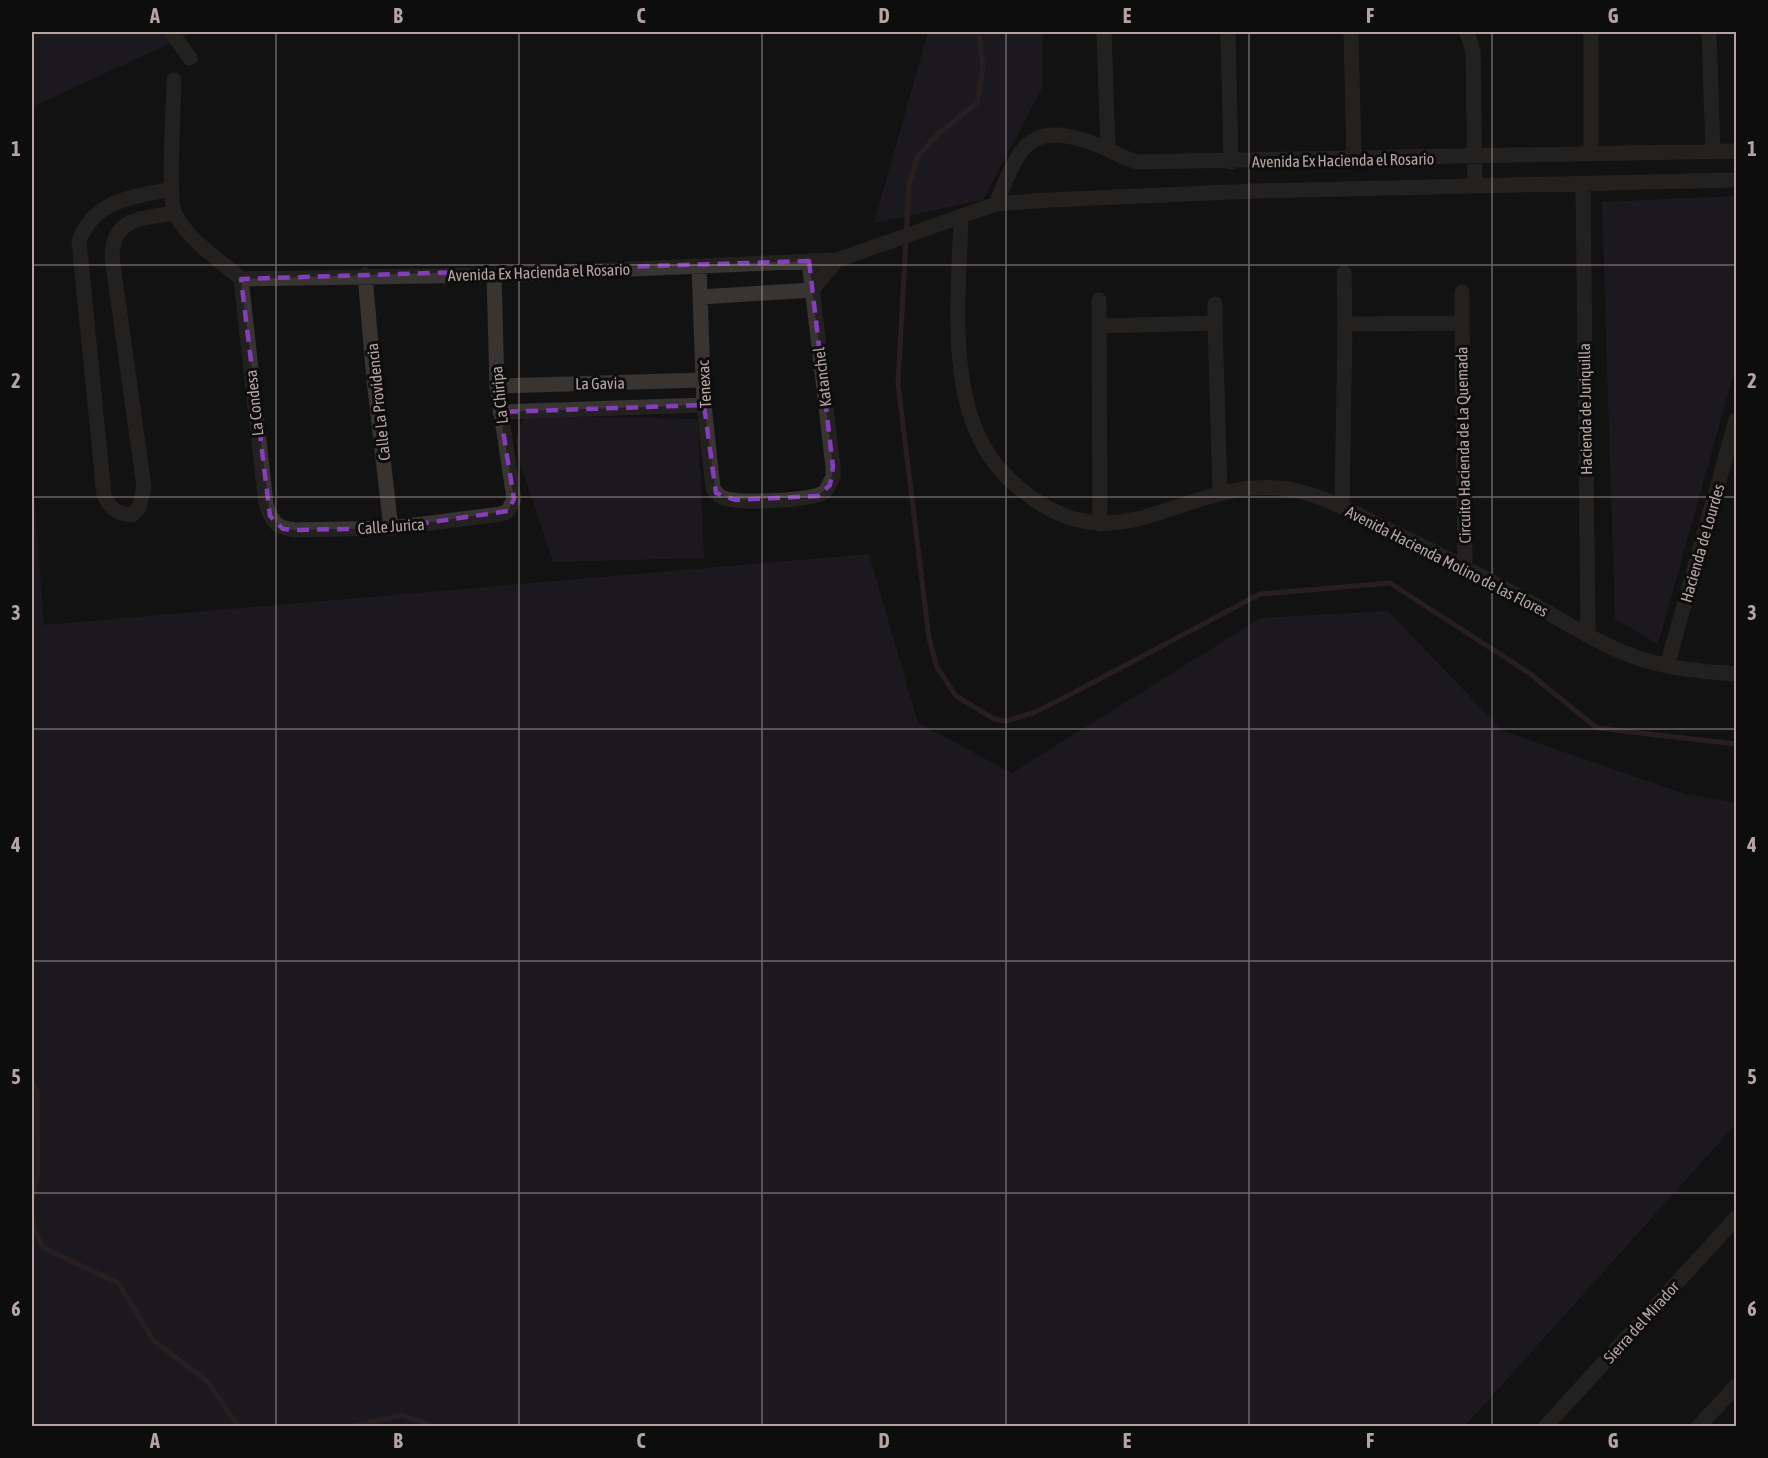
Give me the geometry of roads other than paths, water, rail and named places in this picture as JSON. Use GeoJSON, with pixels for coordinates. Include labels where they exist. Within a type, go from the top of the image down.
{"type":"FeatureCollection","features":[{"type":"Feature","properties":{"kind":"street"},"geometry":{"type":"LineString","coordinates":[[171,32],[190,57]]}},
{"type":"Feature","properties":{"kind":"street"},"geometry":{"type":"LineString","coordinates":[[1104,32],[1108,149]]}},
{"type":"Feature","properties":{"kind":"street"},"geometry":{"type":"LineString","coordinates":[[1228,32],[1231,162]]}},
{"type":"Feature","properties":{"kind":"street"},"geometry":{"type":"LineString","coordinates":[[1351,32],[1354,159]]}},
{"type":"Feature","properties":{"kind":"street"},"geometry":{"type":"LineString","coordinates":[[1467,32],[1473,52],[1475,186]]}},
{"type":"Feature","properties":{"kind":"street"},"geometry":{"type":"LineString","coordinates":[[1591,32],[1591,152]]}},
{"type":"Feature","properties":{"kind":"street"},"geometry":{"type":"LineString","coordinates":[[1709,32],[1713,152]]}},
{"type":"Feature","properties":{"kind":"street"},"geometry":{"type":"LineString","coordinates":[[174,80],[171,189],[174,213],[194,237],[241,279]]}},
{"type":"Feature","properties":{"kind":"street","name":"Avenida Ex Hacienda el Rosario"},"geometry":{"type":"LineString","coordinates":[[996,204],[1016,156],[1031,140],[1056,134],[1090,141],[1120,157],[1138,162],[1737,151]]}},
{"type":"Feature","properties":{"kind":"street","name":"Avenida Ex Hacienda el Rosario"},"geometry":{"type":"LineString","coordinates":[[241,279],[365,275],[494,275],[837,260],[996,204],[1121,196],[1737,180]]}},
{"type":"Feature","properties":{"kind":"street","name":"Hacienda de Juriquilla"},"geometry":{"type":"LineString","coordinates":[[1583,184],[1588,635]]}},
{"type":"Feature","properties":{"kind":"street"},"geometry":{"type":"LineString","coordinates":[[171,189],[111,204],[94,215],[84,228],[79,253],[104,495],[111,509],[122,514],[132,515],[139,507],[144,487],[112,257],[112,240],[117,231],[127,224],[174,213]]}},
{"type":"Feature","properties":{"kind":"street"},"geometry":{"type":"LineString","coordinates":[[111,204],[127,224]]}},
{"type":"Feature","properties":{"kind":"street","name":"Avenida Hacienda Molino de las Flores"},"geometry":{"type":"LineString","coordinates":[[961,217],[957,300],[959,348],[969,406],[984,446],[994,463],[1029,494],[1053,510],[1100,524],[1139,521],[1220,492],[1275,487],[1300,492],[1342,507],[1465,566],[1588,635],[1630,654],[1667,666],[1737,674]]}},
{"type":"Feature","properties":{"kind":"street"},"geometry":{"type":"LineString","coordinates":[[700,297],[812,290],[837,260]]}},
{"type":"Feature","properties":{"kind":"street","name":"Katanchel"},"geometry":{"type":"LineString","coordinates":[[721,497],[735,500],[807,499],[825,492],[832,477],[833,467],[808,261]]}},
{"type":"Feature","properties":{"kind":"street","name":"Tenexac"},"geometry":{"type":"LineString","coordinates":[[699,267],[704,405],[711,480],[716,493],[721,497]]}},
{"type":"Feature","properties":{"kind":"street"},"geometry":{"type":"LineString","coordinates":[[1342,507],[1344,273]]}},
{"type":"Feature","properties":{"kind":"street","name":"Calle La Providencia"},"geometry":{"type":"LineString","coordinates":[[365,275],[374,380],[392,528]]}},
{"type":"Feature","properties":{"kind":"street","name":"La Chiripa"},"geometry":{"type":"LineString","coordinates":[[494,275],[497,386],[514,500],[508,511]]}},
{"type":"Feature","properties":{"kind":"street","name":"La Condesa"},"geometry":{"type":"LineString","coordinates":[[241,279],[263,486],[270,516],[275,524]]}},
{"type":"Feature","properties":{"kind":"street","name":"Circuito Hacienda de La Quemada"},"geometry":{"type":"LineString","coordinates":[[1462,292],[1465,566]]}},
{"type":"Feature","properties":{"kind":"street"},"geometry":{"type":"LineString","coordinates":[[1099,300],[1100,524]]}},
{"type":"Feature","properties":{"kind":"street"},"geometry":{"type":"LineString","coordinates":[[1215,304],[1220,492]]}},
{"type":"Feature","properties":{"kind":"street"},"geometry":{"type":"LineString","coordinates":[[1099,326],[1215,323]]}},
{"type":"Feature","properties":{"kind":"street","name":"Circuito Hacienda de La Quemada"},"geometry":{"type":"LineString","coordinates":[[1345,324],[1462,323]]}},
{"type":"Feature","properties":{"kind":"street","name":"La Gavia"},"geometry":{"type":"LineString","coordinates":[[497,386],[703,380]]}},
{"type":"Feature","properties":{"kind":"street","name":"La Gavia"},"geometry":{"type":"LineString","coordinates":[[500,412],[704,405]]}},
{"type":"Feature","properties":{"kind":"street","name":"Hacienda de Lourdes"},"geometry":{"type":"LineString","coordinates":[[1667,666],[1737,420]]}},
{"type":"Feature","properties":{"kind":"street","name":"Calle Jurica"},"geometry":{"type":"LineString","coordinates":[[275,524],[283,529],[295,530],[392,528],[501,514],[508,511]]}},
{"type":"Feature","properties":{"kind":"street","name":"Sierra del Mirador"},"geometry":{"type":"LineString","coordinates":[[1546,1426],[1737,1218]]}},
{"type":"Feature","properties":{"kind":"street"},"geometry":{"type":"LineString","coordinates":[[1700,1426],[1737,1386]]}},
{"type":"Feature","properties":{"kind":"waterway"},"geometry":{"type":"LineString","coordinates":[[979,32],[983,67],[977,103],[939,133],[918,156],[909,184],[898,384],[929,638],[937,667],[956,696],[994,719],[1007,721],[1033,713],[1075,692],[1260,594],[1390,583],[1529,673],[1597,728],[1736,744]]}},
{"type":"Feature","properties":{"kind":"waterway"},"geometry":{"type":"LineString","coordinates":[[32,1080],[37,1092],[38,1173],[32,1202]]}},
{"type":"Feature","properties":{"kind":"waterway"},"geometry":{"type":"LineString","coordinates":[[32,1221],[42,1247],[118,1283],[154,1341],[207,1381],[238,1426]]}},
{"type":"Feature","properties":{"kind":"waterway"},"geometry":{"type":"LineString","coordinates":[[355,1426],[402,1415],[432,1426]]}}]}
